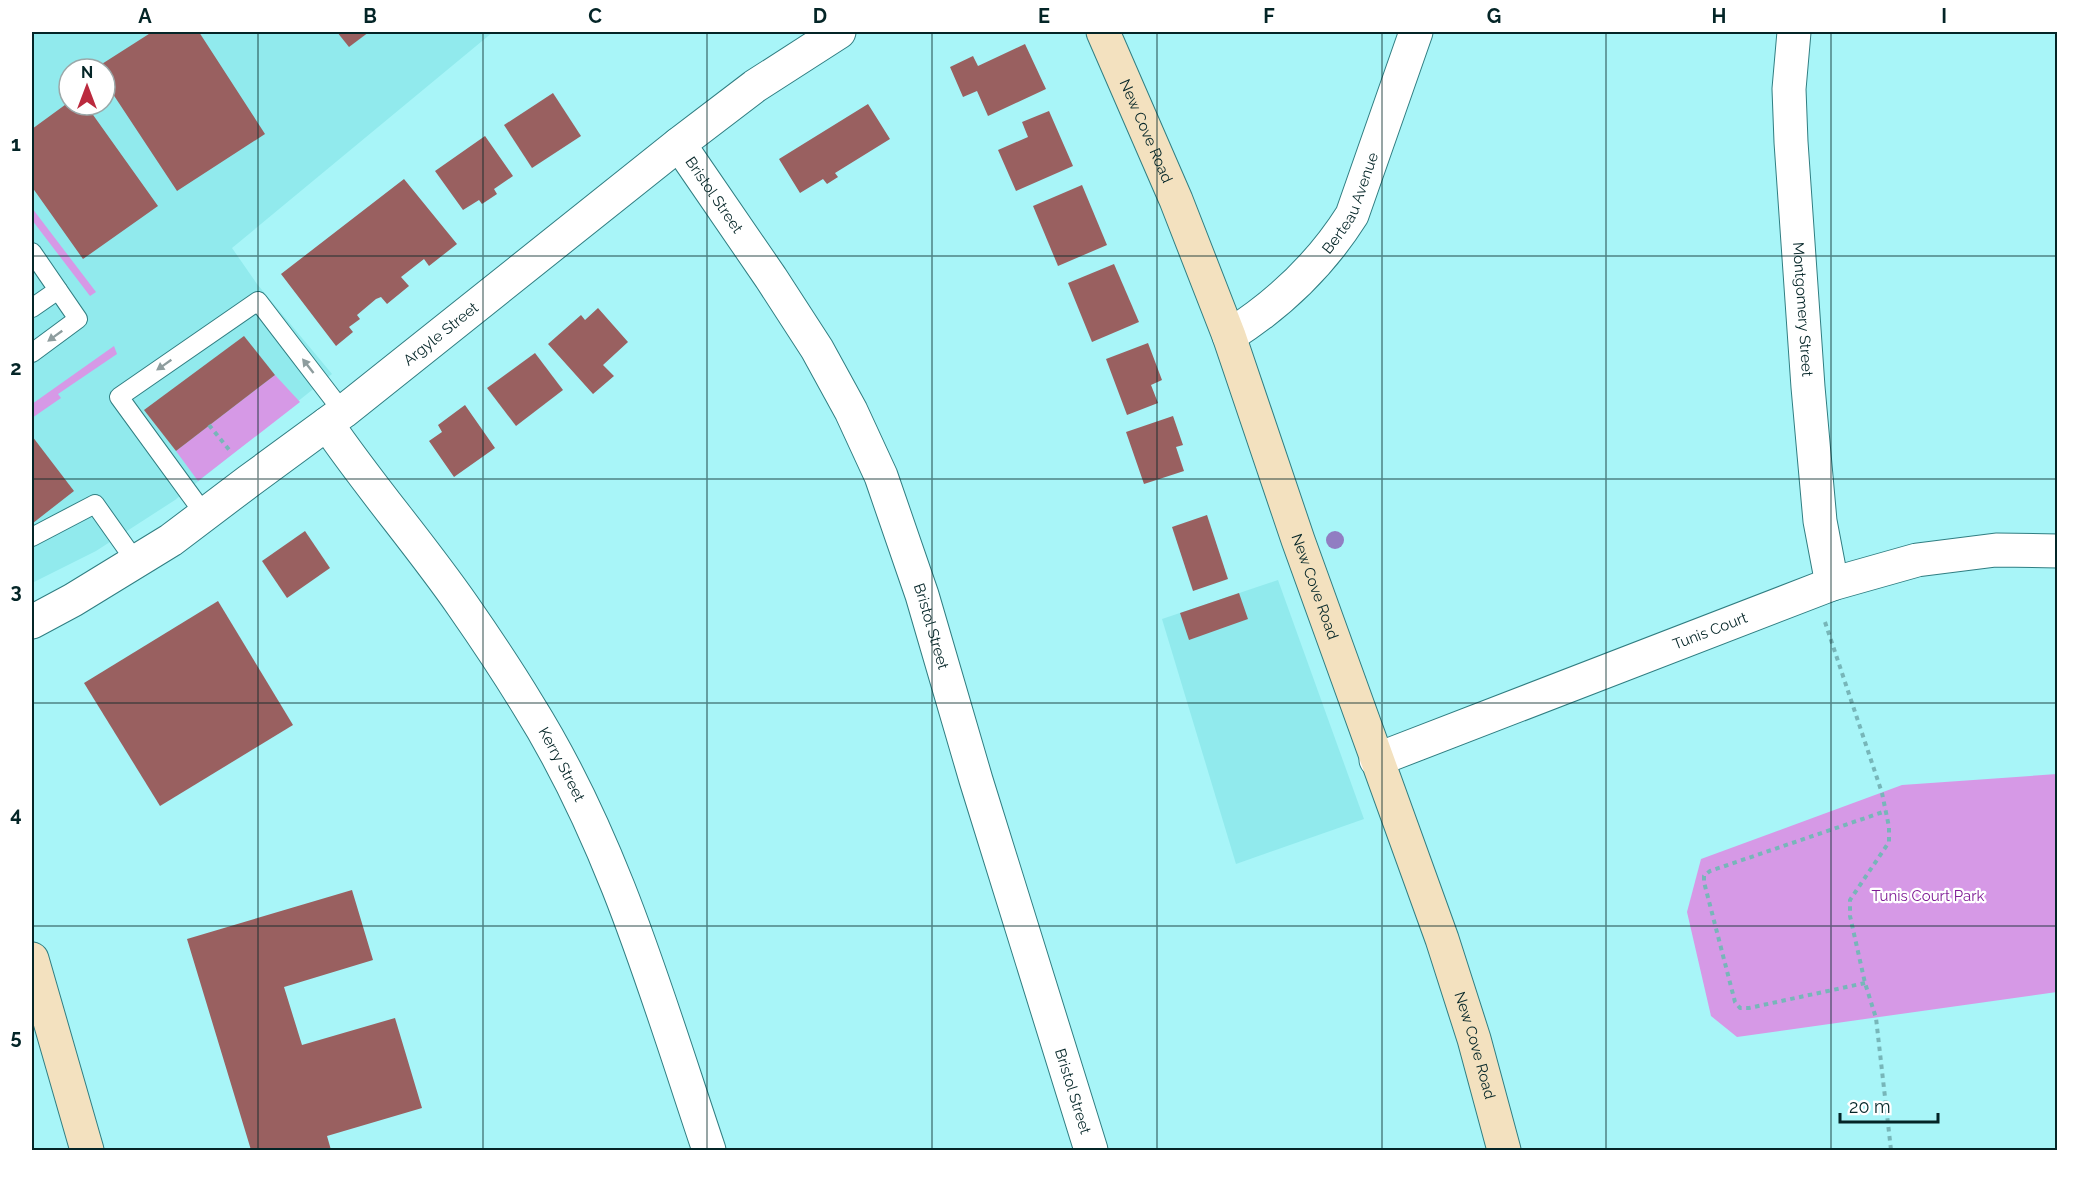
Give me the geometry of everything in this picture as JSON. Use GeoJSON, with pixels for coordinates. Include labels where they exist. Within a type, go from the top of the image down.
{"type":"FeatureCollection","features":[{"type":"Feature","properties":{"kind":"street","name":"Argyle Street"},"geometry":{"type":"LineString","coordinates":[[32,622],[73,600],[171,540],[335,418],[678,144],[755,86],[839,32]]}},
{"type":"Feature","properties":{"kind":"street","name":"New Cove Road"},"geometry":{"type":"LineString","coordinates":[[1103,32],[1176,200],[1229,336],[1256,420],[1449,961],[1474,1039],[1504,1150]]}},
{"type":"Feature","properties":{"kind":"street","name":"Berteau Avenue"},"geometry":{"type":"LineString","coordinates":[[1229,336],[1254,320],[1295,284],[1335,241],[1352,215],[1416,32]]}},
{"type":"Feature","properties":{"kind":"street","name":"Montgomery Street"},"geometry":{"type":"LineString","coordinates":[[1794,32],[1789,89],[1792,153],[1823,587]]}},
{"type":"Feature","properties":{"kind":"street","name":"Bristol Street"},"geometry":{"type":"LineString","coordinates":[[678,144],[817,349],[851,411],[881,476],[922,595],[976,780],[1091,1150]]}},
{"type":"Feature","properties":{"kind":"street","name":"Kerry Street"},"geometry":{"type":"LineString","coordinates":[[335,418],[529,706],[571,783],[603,846],[631,918],[709,1150]]}},
{"type":"Feature","properties":{"kind":"street","name":"Tunis Court"},"geometry":{"type":"LineString","coordinates":[[1376,760],[1823,587],[1917,560],[1996,550],[2058,551]]}},
{"type":"Feature","properties":{"kind":"street"},"geometry":{"type":"LineString","coordinates":[[32,959],[87,1150]]}},
{"type":"Feature","properties":{"kind":"lane"},"geometry":{"type":"LineString","coordinates":[[32,252],[78,319],[32,353]]}},
{"type":"Feature","properties":{"kind":"lane"},"geometry":{"type":"LineString","coordinates":[[32,308],[58,290]]}},
{"type":"Feature","properties":{"kind":"lane"},"geometry":{"type":"LineString","coordinates":[[205,515],[119,397],[258,301],[335,418]]}},
{"type":"Feature","properties":{"kind":"lane"},"geometry":{"type":"LineString","coordinates":[[32,537],[95,504],[136,562]]}},
{"type":"Feature","properties":{"kind":"path"},"geometry":{"type":"LineString","coordinates":[[209,425],[236,458]]}},
{"type":"Feature","properties":{"kind":"path"},"geometry":{"type":"LineString","coordinates":[[1823,587],[1882,793],[1889,827],[1889,842],[1850,900],[1850,916],[1865,983],[1876,1017],[1891,1150]]}},
{"type":"Feature","properties":{"kind":"path"},"geometry":{"type":"LineString","coordinates":[[1865,983],[1740,1008],[1735,1002],[1704,876],[1710,871],[1886,811]]}},
{"type":"Feature","properties":{"kind":"shaded area"},"geometry":{"type":"Polygon","coordinates":[[[32,32],[493,32],[232,248],[257,284],[332,374],[175,500],[96,551],[32,583],[32,32]]]}},
{"type":"Feature","properties":{"kind":"shaded area"},"geometry":{"type":"Polygon","coordinates":[[[1278,580],[1364,819],[1236,864],[1162,619],[1278,580]]]}},
{"type":"Feature","properties":{"kind":"green space"},"geometry":{"type":"Polygon","coordinates":[[[32,208],[96,292],[90,296],[32,220],[32,208]]]}},
{"type":"Feature","properties":{"kind":"green space"},"geometry":{"type":"Polygon","coordinates":[[[114,346],[117,354],[58,394],[61,398],[32,418],[32,404],[114,346]]]}},
{"type":"Feature","properties":{"kind":"green space"},"geometry":{"type":"Polygon","coordinates":[[[275,375],[300,402],[198,481],[176,451],[275,375]]]}},
{"type":"Feature","properties":{"kind":"green space","name":"Tunis Court Park"},"geometry":{"type":"Polygon","coordinates":[[[2057,774],[2057,992],[1737,1037],[1711,1016],[1687,912],[1701,859],[1902,785],[2057,774]]]}},
{"type":"Feature","properties":{"kind":"building"},"geometry":{"type":"Polygon","coordinates":[[[152,32],[199,32],[265,134],[177,191],[117,100],[117,57],[113,57],[152,32]]]}},
{"type":"Feature","properties":{"kind":"building"},"geometry":{"type":"Polygon","coordinates":[[[337,32],[369,32],[349,47],[337,32]]]}},
{"type":"Feature","properties":{"kind":"building"},"geometry":{"type":"Polygon","coordinates":[[[1025,44],[1046,89],[988,116],[977,91],[963,97],[950,67],[973,56],[978,66],[1025,44]]]}},
{"type":"Feature","properties":{"kind":"building"},"geometry":{"type":"Polygon","coordinates":[[[553,93],[581,136],[532,168],[504,125],[553,93]]]}},
{"type":"Feature","properties":{"kind":"building"},"geometry":{"type":"Polygon","coordinates":[[[868,104],[890,139],[835,173],[838,177],[827,184],[823,179],[800,193],[779,159],[868,104]]]}},
{"type":"Feature","properties":{"kind":"building"},"geometry":{"type":"Polygon","coordinates":[[[57,111],[57,117],[95,117],[158,206],[83,259],[32,187],[32,129],[57,111]]]}},
{"type":"Feature","properties":{"kind":"building"},"geometry":{"type":"Polygon","coordinates":[[[1049,111],[1073,166],[1016,191],[998,150],[1028,137],[1022,122],[1049,111]]]}},
{"type":"Feature","properties":{"kind":"building"},"geometry":{"type":"Polygon","coordinates":[[[485,136],[513,176],[494,189],[497,194],[482,204],[479,200],[463,210],[435,171],[485,136]]]}},
{"type":"Feature","properties":{"kind":"building"},"geometry":{"type":"Polygon","coordinates":[[[404,179],[457,244],[429,266],[424,259],[401,277],[409,286],[387,304],[381,297],[376,299],[357,315],[360,319],[349,327],[353,332],[336,346],[281,274],[404,179]]]}},
{"type":"Feature","properties":{"kind":"building"},"geometry":{"type":"Polygon","coordinates":[[[1082,185],[1107,245],[1058,266],[1033,206],[1082,185]]]}},
{"type":"Feature","properties":{"kind":"building"},"geometry":{"type":"Polygon","coordinates":[[[1114,264],[1139,322],[1092,342],[1068,283],[1114,264]]]}},
{"type":"Feature","properties":{"kind":"building"},"geometry":{"type":"Polygon","coordinates":[[[598,308],[628,342],[603,365],[614,376],[593,394],[548,344],[581,315],[585,320],[598,308]]]}},
{"type":"Feature","properties":{"kind":"building"},"geometry":{"type":"Polygon","coordinates":[[[244,336],[275,375],[176,451],[144,410],[244,336]]]}},
{"type":"Feature","properties":{"kind":"building"},"geometry":{"type":"Polygon","coordinates":[[[1148,343],[1162,380],[1151,385],[1158,403],[1127,415],[1106,359],[1148,343]]]}},
{"type":"Feature","properties":{"kind":"building"},"geometry":{"type":"Polygon","coordinates":[[[535,353],[563,390],[516,426],[487,388],[535,353]]]}},
{"type":"Feature","properties":{"kind":"building"},"geometry":{"type":"Polygon","coordinates":[[[465,405],[495,448],[454,477],[429,441],[442,432],[438,425],[465,405]]]}},
{"type":"Feature","properties":{"kind":"building"},"geometry":{"type":"Polygon","coordinates":[[[1173,416],[1183,445],[1176,447],[1184,471],[1144,484],[1126,432],[1173,416]]]}},
{"type":"Feature","properties":{"kind":"building"},"geometry":{"type":"Polygon","coordinates":[[[32,436],[74,491],[33,523],[32,521],[32,436]]]}},
{"type":"Feature","properties":{"kind":"building"},"geometry":{"type":"Polygon","coordinates":[[[1207,515],[1228,579],[1193,591],[1172,527],[1207,515]]]}},
{"type":"Feature","properties":{"kind":"building"},"geometry":{"type":"Polygon","coordinates":[[[305,531],[330,568],[287,598],[262,561],[305,531]]]}},
{"type":"Feature","properties":{"kind":"building"},"geometry":{"type":"Polygon","coordinates":[[[1239,593],[1248,619],[1189,640],[1180,613],[1239,593]]]}},
{"type":"Feature","properties":{"kind":"building"},"geometry":{"type":"Polygon","coordinates":[[[218,601],[293,725],[160,806],[84,683],[218,601]]]}},
{"type":"Feature","properties":{"kind":"building"},"geometry":{"type":"Polygon","coordinates":[[[352,890],[373,960],[284,987],[302,1045],[395,1018],[422,1108],[327,1136],[331,1150],[251,1150],[187,939],[352,890]]]}}]}
